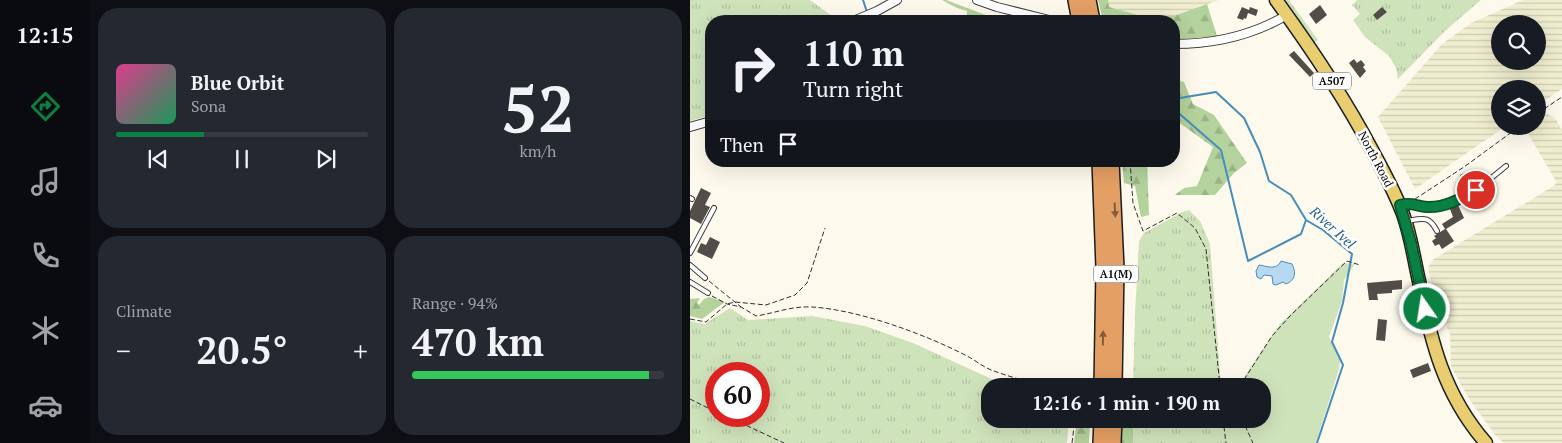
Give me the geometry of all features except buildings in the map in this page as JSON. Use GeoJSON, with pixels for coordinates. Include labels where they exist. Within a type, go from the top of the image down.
{"type":"FeatureCollection","features":[{"type":"Feature","properties":{"kind":"highway"},"geometry":{"type":"LineString","coordinates":[[1076,0],[1082,15]]}},
{"type":"Feature","properties":{"kind":"highway"},"geometry":{"type":"LineString","coordinates":[[1085,15],[1088,0]]}},
{"type":"Feature","properties":{"kind":"highway","name":"A1(M)"},"geometry":{"type":"LineString","coordinates":[[1100,167],[1104,268],[1102,378]]}},
{"type":"Feature","properties":{"kind":"highway","name":"A1(M)"},"geometry":{"type":"LineString","coordinates":[[1111,167],[1116,268],[1114,378]]}},
{"type":"Feature","properties":{"kind":"highway"},"geometry":{"type":"LineString","coordinates":[[1101,443],[1102,428]]}},
{"type":"Feature","properties":{"kind":"highway"},"geometry":{"type":"LineString","coordinates":[[1113,443],[1114,428]]}},
{"type":"Feature","properties":{"kind":"main road","name":"North Road"},"geometry":{"type":"LineString","coordinates":[[1276,0],[1340,93],[1390,183],[1405,204],[1406,222],[1439,364],[1465,417],[1486,443]]}},
{"type":"Feature","properties":{"kind":"street"},"geometry":{"type":"LineString","coordinates":[[867,15],[897,0]]}},
{"type":"Feature","properties":{"kind":"street"},"geometry":{"type":"LineString","coordinates":[[978,0],[1029,15]]}},
{"type":"Feature","properties":{"kind":"street"},"geometry":{"type":"LineString","coordinates":[[1180,44],[1223,40],[1274,22],[1287,15]]}},
{"type":"Feature","properties":{"kind":"street"},"geometry":{"type":"LineString","coordinates":[[690,126],[705,122]]}},
{"type":"Feature","properties":{"kind":"lane"},"geometry":{"type":"LineString","coordinates":[[1405,204],[1425,207],[1445,205],[1476,190],[1506,166]]}},
{"type":"Feature","properties":{"kind":"lane"},"geometry":{"type":"LineString","coordinates":[[690,253],[714,208]]}},
{"type":"Feature","properties":{"kind":"lane"},"geometry":{"type":"LineString","coordinates":[[1406,222],[1424,218],[1432,222],[1437,231]]}},
{"type":"Feature","properties":{"kind":"lane"},"geometry":{"type":"LineString","coordinates":[[690,265],[705,278]]}},
{"type":"Feature","properties":{"kind":"lane"},"geometry":{"type":"LineString","coordinates":[[690,282],[708,293]]}},
{"type":"Feature","properties":{"kind":"path"},"geometry":{"type":"LineString","coordinates":[[1546,108],[1562,97]]}},
{"type":"Feature","properties":{"kind":"path"},"geometry":{"type":"LineString","coordinates":[[1405,204],[1464,167],[1508,135]]}},
{"type":"Feature","properties":{"kind":"path"},"geometry":{"type":"LineString","coordinates":[[1130,167],[1133,202],[1143,231],[1177,213],[1195,228],[1206,249],[1219,378]]}},
{"type":"Feature","properties":{"kind":"path"},"geometry":{"type":"LineString","coordinates":[[690,319],[706,322],[727,304],[736,302],[766,305],[795,295],[807,283],[825,228]]}},
{"type":"Feature","properties":{"kind":"path"},"geometry":{"type":"LineString","coordinates":[[1245,378],[1272,336],[1290,316],[1347,261],[1360,265]]}},
{"type":"Feature","properties":{"kind":"path"},"geometry":{"type":"LineString","coordinates":[[705,278],[720,292],[756,316],[794,307],[812,307],[864,317],[926,338],[969,357],[987,368],[1019,378]]}},
{"type":"Feature","properties":{"kind":"path"},"geometry":{"type":"LineString","coordinates":[[708,293],[727,304],[741,307]]}},
{"type":"Feature","properties":{"kind":"path"},"geometry":{"type":"LineString","coordinates":[[690,399],[705,406]]}},
{"type":"Feature","properties":{"kind":"path"},"geometry":{"type":"LineString","coordinates":[[750,427],[784,443]]}},
{"type":"Feature","properties":{"kind":"path"},"geometry":{"type":"LineString","coordinates":[[1072,443],[1074,428]]}},
{"type":"Feature","properties":{"kind":"path"},"geometry":{"type":"LineString","coordinates":[[1224,428],[1226,443]]}},
{"type":"Feature","properties":{"kind":"path"},"geometry":{"type":"LineString","coordinates":[[1246,428],[1253,443]]}},
{"type":"Feature","properties":{"kind":"shaded area"},"geometry":{"type":"Polygon","coordinates":[[[1108,0],[1219,0],[1177,15],[1138,15],[1109,7],[1108,0]]]}},
{"type":"Feature","properties":{"kind":"shaded area"},"geometry":{"type":"Polygon","coordinates":[[[1523,0],[1562,0],[1562,89],[1546,100],[1546,80],[1491,80],[1491,135],[1493,135],[1415,189],[1378,117],[1442,44],[1471,23],[1523,0]]]}},
{"type":"Feature","properties":{"kind":"shaded area"},"geometry":{"type":"Polygon","coordinates":[[[1546,114],[1555,118],[1562,130],[1562,443],[1504,443],[1496,436],[1469,399],[1451,366],[1450,334],[1435,300],[1428,267],[1434,259],[1555,185],[1556,181],[1529,135],[1546,135],[1546,114]]]}},
{"type":"Feature","properties":{"kind":"green space"},"geometry":{"type":"Polygon","coordinates":[[[690,0],[810,0],[831,15],[705,15],[705,117],[690,121],[690,0]]]}},
{"type":"Feature","properties":{"kind":"green space"},"geometry":{"type":"Polygon","coordinates":[[[942,0],[986,15],[967,15],[967,11],[942,0]]]}},
{"type":"Feature","properties":{"kind":"green space"},"geometry":{"type":"Polygon","coordinates":[[[1098,0],[1108,0],[1109,7],[1138,15],[1102,15],[1098,0]]]}},
{"type":"Feature","properties":{"kind":"green space"},"geometry":{"type":"Polygon","coordinates":[[[1283,0],[1289,0],[1318,40],[1314,43],[1283,0]]]}},
{"type":"Feature","properties":{"kind":"green space"},"geometry":{"type":"Polygon","coordinates":[[[1357,0],[1481,0],[1446,30],[1398,79],[1396,68],[1389,56],[1365,37],[1353,20],[1360,14],[1352,5],[1357,0]]]}},
{"type":"Feature","properties":{"kind":"green space"},"geometry":{"type":"Polygon","coordinates":[[[1207,4],[1217,36],[1180,39],[1180,15],[1177,15],[1207,4]]]}},
{"type":"Feature","properties":{"kind":"green space"},"geometry":{"type":"Polygon","coordinates":[[[1180,81],[1184,82],[1193,104],[1214,115],[1247,163],[1234,173],[1215,195],[1175,195],[1184,188],[1197,186],[1213,147],[1180,123],[1180,81]]]}},
{"type":"Feature","properties":{"kind":"green space"},"geometry":{"type":"Polygon","coordinates":[[[1123,167],[1147,167],[1149,215],[1141,217],[1135,186],[1124,183],[1123,167]]]}},
{"type":"Feature","properties":{"kind":"green space"},"geometry":{"type":"Polygon","coordinates":[[[1189,210],[1200,221],[1210,244],[1220,378],[1133,378],[1139,241],[1144,233],[1189,210]]]}},
{"type":"Feature","properties":{"kind":"green space"},"geometry":{"type":"Polygon","coordinates":[[[1343,263],[1355,264],[1344,280],[1342,301],[1329,337],[1340,361],[1316,443],[1228,443],[1226,428],[1271,428],[1271,378],[1243,378],[1279,325],[1343,263]]]}},
{"type":"Feature","properties":{"kind":"green space"},"geometry":{"type":"Polygon","coordinates":[[[709,297],[725,302],[702,319],[690,316],[690,299],[700,298],[697,303],[699,305],[704,299],[709,297]]]}},
{"type":"Feature","properties":{"kind":"green space"},"geometry":{"type":"Polygon","coordinates":[[[730,308],[748,320],[812,316],[865,326],[913,343],[990,378],[981,378],[981,428],[1068,428],[1067,443],[690,443],[690,321],[705,324],[730,308]]]}},
{"type":"Feature","properties":{"kind":"green space"},"geometry":{"type":"Polygon","coordinates":[[[1076,428],[1090,428],[1089,443],[1074,443],[1076,428]]]}},
{"type":"Feature","properties":{"kind":"green space"},"geometry":{"type":"Polygon","coordinates":[[[1120,428],[1133,428],[1133,443],[1120,443],[1120,428]]]}},
{"type":"Feature","properties":{"kind":"green space"},"geometry":{"type":"Polygon","coordinates":[[[1133,428],[1226,428],[1228,443],[1133,443],[1133,428]]]}},
{"type":"Feature","properties":{"kind":"water"},"geometry":{"type":"Polygon","coordinates":[[[1281,261],[1292,264],[1293,267],[1294,276],[1286,284],[1283,282],[1276,285],[1273,284],[1272,276],[1264,275],[1261,279],[1257,277],[1256,271],[1259,265],[1274,267],[1281,261]]]}},
{"type":"Feature","properties":{"kind":"waterway","name":"River Ivel"},"geometry":{"type":"LineString","coordinates":[[863,0],[867,12]]}},
{"type":"Feature","properties":{"kind":"waterway","name":"River Ivel"},"geometry":{"type":"LineString","coordinates":[[1180,98],[1216,92],[1244,118],[1260,152],[1269,181],[1291,195],[1306,220],[1323,230],[1352,254],[1343,303],[1332,342],[1343,365],[1317,443]]}},
{"type":"Feature","properties":{"kind":"waterway"},"geometry":{"type":"LineString","coordinates":[[1180,114],[1221,150],[1248,261],[1301,234],[1306,220]]}},
{"type":"Feature","properties":{"kind":"route"},"geometry":{"type":"LineString","coordinates":[[1425,309],[1406,222],[1400,205],[1410,203],[1425,207],[1435,207],[1462,198],[1476,190]]}}]}
